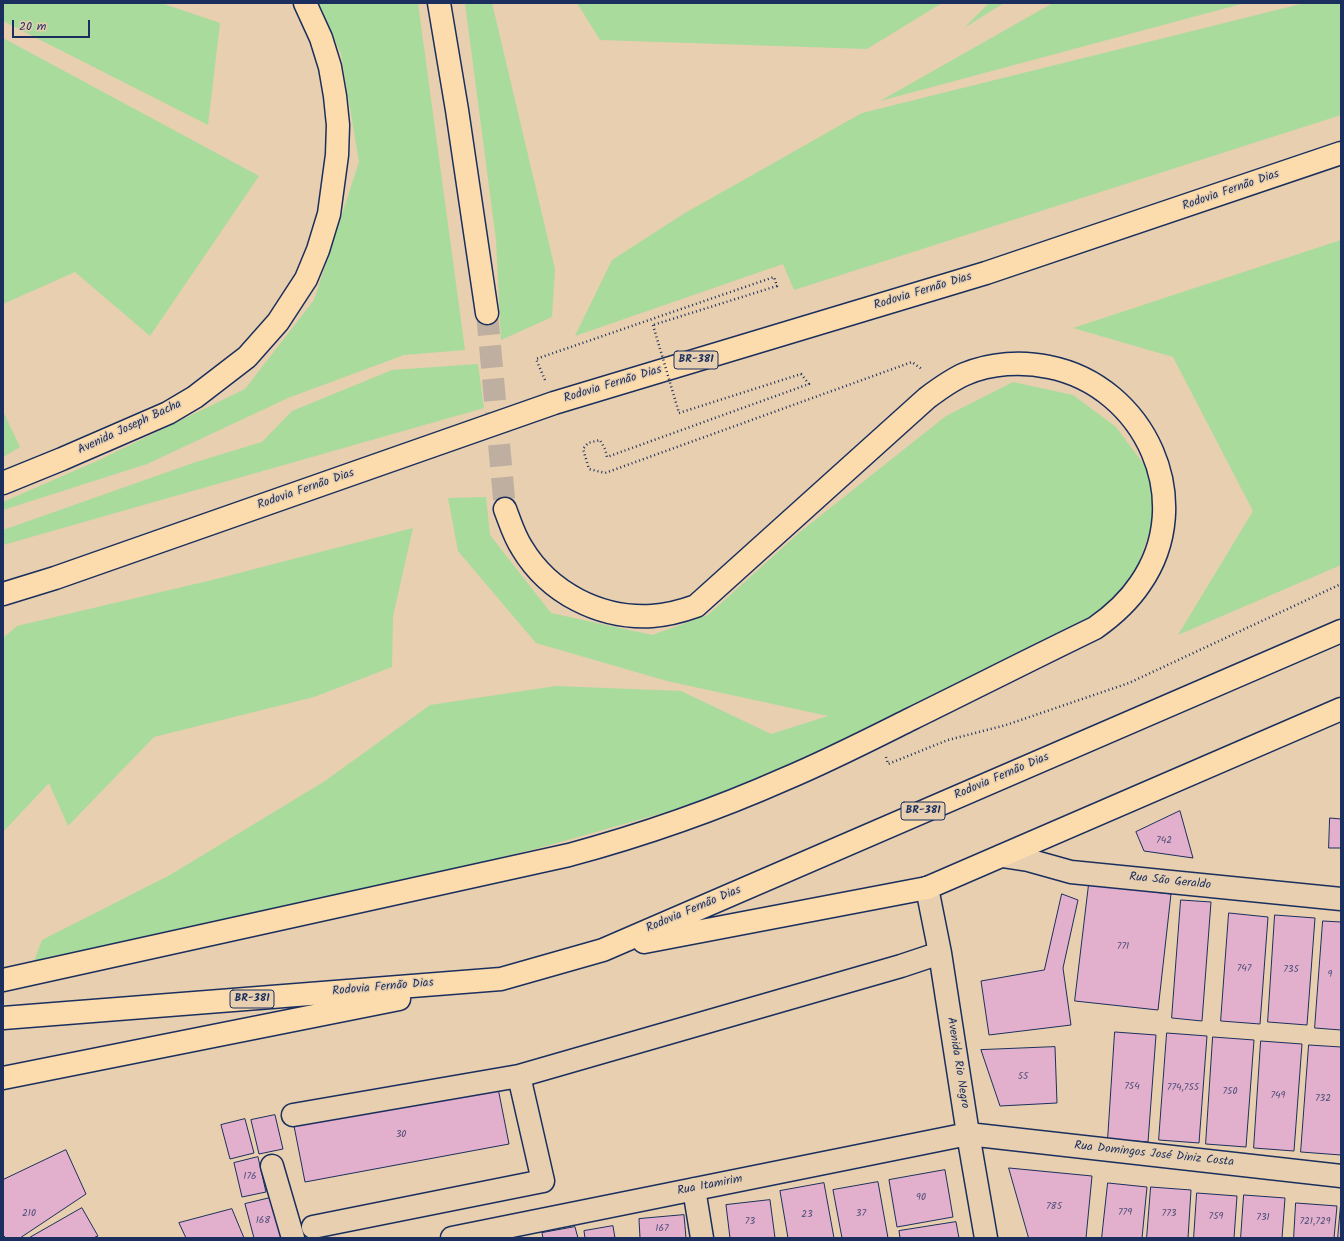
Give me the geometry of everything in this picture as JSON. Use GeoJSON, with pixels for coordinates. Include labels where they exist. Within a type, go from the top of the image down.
{"type":"FeatureCollection","features":[{"type":"Feature","properties":{"kind":"main road","name":"Avenida Joseph Bacha"},"geometry":{"type":"LineString","coordinates":[[3,483],[62,460],[168,413],[195,397],[247,358],[278,322],[306,279],[318,250],[329,214],[337,155],[338,125],[330,67],[321,38],[310,11],[305,3]]}},
{"type":"Feature","properties":{"kind":"main road"},"geometry":{"type":"LineString","coordinates":[[439,3],[457,110],[487,313]]}},
{"type":"Feature","properties":{"kind":"main road","name":"Rodovia Fernão Dias"},"geometry":{"type":"LineString","coordinates":[[3,594],[55,578],[554,403],[986,273],[1341,153]]}},
{"type":"Feature","properties":{"kind":"main road"},"geometry":{"type":"LineString","coordinates":[[3,980],[569,855],[620,841],[729,803],[842,753],[1095,628],[1112,616],[1128,601],[1141,584],[1159,545],[1162,530],[1164,502],[1162,480],[1156,459],[1147,440],[1134,420],[1119,403],[1101,388],[1073,374],[1036,364],[1012,363],[989,367],[966,374],[946,384],[927,398],[696,606],[675,613],[652,616],[630,616],[600,609],[586,604],[567,594],[534,566],[512,529],[505,509]]}},
{"type":"Feature","properties":{"kind":"main road"},"geometry":{"type":"LineString","coordinates":[[3,610],[55,578]]}},
{"type":"Feature","properties":{"kind":"main road","name":"Rodovia Fernão Dias"},"geometry":{"type":"LineString","coordinates":[[3,1018],[501,979],[603,950],[1341,631]]}},
{"type":"Feature","properties":{"kind":"main road","name":"BR-381"},"geometry":{"type":"LineString","coordinates":[[603,950],[927,888],[1341,709]]}},
{"type":"Feature","properties":{"kind":"main road"},"geometry":{"type":"LineString","coordinates":[[3,1078],[501,979]]}},
{"type":"Feature","properties":{"kind":"street","name":"Rua São Geraldo"},"geometry":{"type":"LineString","coordinates":[[1002,856],[1028,860],[1071,872],[1341,899]]}},
{"type":"Feature","properties":{"kind":"street","name":"Avenida Rio Negro"},"geometry":{"type":"LineString","coordinates":[[927,888],[940,953],[986,1238]]}},
{"type":"Feature","properties":{"kind":"street"},"geometry":{"type":"LineString","coordinates":[[294,1116],[519,1076],[886,971],[940,953]]}},
{"type":"Feature","properties":{"kind":"street"},"geometry":{"type":"LineString","coordinates":[[314,1227],[543,1180],[519,1076]]}},
{"type":"Feature","properties":{"kind":"street","name":"Rua Domingos José Diniz Costa"},"geometry":{"type":"LineString","coordinates":[[968,1134],[1341,1176]]}},
{"type":"Feature","properties":{"kind":"street","name":"Rua Itamirim"},"geometry":{"type":"LineString","coordinates":[[452,1238],[968,1134]]}},
{"type":"Feature","properties":{"kind":"street"},"geometry":{"type":"LineString","coordinates":[[272,1166],[294,1238]]}},
{"type":"Feature","properties":{"kind":"street"},"geometry":{"type":"LineString","coordinates":[[694,1189],[702,1238]]}},
{"type":"Feature","properties":{"kind":"path"},"geometry":{"type":"LineString","coordinates":[[536,359],[774,277],[777,286],[653,325],[679,413],[801,374],[809,384],[607,457],[605,448],[600,440],[588,442],[583,449],[589,469],[605,473],[912,362],[925,371]]}},
{"type":"Feature","properties":{"kind":"path"},"geometry":{"type":"LineString","coordinates":[[885,754],[888,764],[948,740],[1006,725],[1129,683],[1341,584]]}},
{"type":"Feature","properties":{"kind":"green space"},"geometry":{"type":"Polygon","coordinates":[[[3,3],[161,3],[220,23],[208,125],[3,21],[3,3]]]}},
{"type":"Feature","properties":{"kind":"green space"},"geometry":{"type":"Polygon","coordinates":[[[318,3],[418,3],[465,350],[404,355],[288,398],[147,464],[3,510],[3,502],[97,461],[245,389],[314,300],[359,162],[341,54],[318,3]]]}},
{"type":"Feature","properties":{"kind":"green space"},"geometry":{"type":"Polygon","coordinates":[[[465,3],[492,3],[555,269],[552,317],[501,340],[496,240],[465,3]]]}},
{"type":"Feature","properties":{"kind":"green space"},"geometry":{"type":"Polygon","coordinates":[[[577,3],[942,3],[867,49],[600,40],[577,3]]]}},
{"type":"Feature","properties":{"kind":"green space"},"geometry":{"type":"Polygon","coordinates":[[[989,3],[1004,3],[964,28],[989,3]]]}},
{"type":"Feature","properties":{"kind":"green space"},"geometry":{"type":"Polygon","coordinates":[[[1053,3],[1245,3],[880,101],[1053,3]]]}},
{"type":"Feature","properties":{"kind":"green space"},"geometry":{"type":"Polygon","coordinates":[[[1305,3],[1341,3],[1341,115],[794,290],[783,264],[575,336],[612,260],[685,213],[862,113],[1305,3]]]}},
{"type":"Feature","properties":{"kind":"green space"},"geometry":{"type":"Polygon","coordinates":[[[3,38],[259,176],[150,336],[75,272],[3,304],[3,38]]]}},
{"type":"Feature","properties":{"kind":"green space"},"geometry":{"type":"Polygon","coordinates":[[[1341,240],[1341,565],[1178,635],[1253,511],[1173,357],[1073,328],[1341,240]]]}},
{"type":"Feature","properties":{"kind":"green space"},"geometry":{"type":"Polygon","coordinates":[[[478,364],[484,408],[3,545],[3,530],[196,462],[262,442],[292,411],[392,370],[478,364]]]}},
{"type":"Feature","properties":{"kind":"green space"},"geometry":{"type":"Polygon","coordinates":[[[1013,382],[1073,395],[1116,427],[1148,470],[1154,519],[1130,587],[1088,619],[1020,654],[740,791],[543,847],[29,974],[42,940],[170,875],[325,781],[430,705],[556,686],[681,691],[771,734],[828,716],[667,681],[536,643],[458,551],[448,498],[486,497],[490,535],[551,613],[652,635],[708,615],[800,532],[946,416],[1013,382]]]}},
{"type":"Feature","properties":{"kind":"green space"},"geometry":{"type":"Polygon","coordinates":[[[3,411],[20,447],[3,457],[3,411]]]}},
{"type":"Feature","properties":{"kind":"green space"},"geometry":{"type":"Polygon","coordinates":[[[413,528],[393,616],[392,667],[314,697],[154,737],[68,826],[49,783],[3,832],[3,638],[17,626],[212,580],[413,528]]]}},
{"type":"Feature","properties":{"kind":"building"},"geometry":{"type":"Polygon","coordinates":[[[1180,811],[1193,858],[1144,851],[1136,832],[1180,811]]]}},
{"type":"Feature","properties":{"kind":"building"},"geometry":{"type":"Polygon","coordinates":[[[1330,818],[1341,819],[1341,848],[1329,848],[1330,818]]]}},
{"type":"Feature","properties":{"kind":"building"},"geometry":{"type":"Polygon","coordinates":[[[1089,884],[1171,894],[1158,1010],[1075,1001],[1089,884]]]}},
{"type":"Feature","properties":{"kind":"building"},"geometry":{"type":"Polygon","coordinates":[[[1062,894],[1078,900],[1063,968],[1071,1025],[989,1035],[981,981],[1044,970],[1062,894]]]}},
{"type":"Feature","properties":{"kind":"building"},"geometry":{"type":"Polygon","coordinates":[[[1181,900],[1211,902],[1202,1021],[1172,1018],[1181,900]]]}},
{"type":"Feature","properties":{"kind":"building"},"geometry":{"type":"Polygon","coordinates":[[[1229,913],[1268,917],[1260,1024],[1221,1021],[1229,913]]]}},
{"type":"Feature","properties":{"kind":"building"},"geometry":{"type":"Polygon","coordinates":[[[1275,915],[1315,918],[1307,1025],[1268,1022],[1275,915]]]}},
{"type":"Feature","properties":{"kind":"building"},"geometry":{"type":"Polygon","coordinates":[[[1323,921],[1341,922],[1341,1030],[1315,1028],[1323,921]]]}},
{"type":"Feature","properties":{"kind":"building"},"geometry":{"type":"Polygon","coordinates":[[[1115,1032],[1156,1035],[1148,1142],[1108,1139],[1115,1032]]]}},
{"type":"Feature","properties":{"kind":"building"},"geometry":{"type":"Polygon","coordinates":[[[1167,1033],[1207,1036],[1199,1143],[1159,1140],[1167,1033]]]}},
{"type":"Feature","properties":{"kind":"building"},"geometry":{"type":"Polygon","coordinates":[[[1213,1037],[1254,1040],[1246,1147],[1206,1144],[1213,1037]]]}},
{"type":"Feature","properties":{"kind":"building"},"geometry":{"type":"Polygon","coordinates":[[[1261,1041],[1302,1044],[1294,1151],[1254,1148],[1261,1041]]]}},
{"type":"Feature","properties":{"kind":"building"},"geometry":{"type":"Polygon","coordinates":[[[1309,1045],[1341,1047],[1341,1155],[1301,1152],[1309,1045]]]}},
{"type":"Feature","properties":{"kind":"building"},"geometry":{"type":"Polygon","coordinates":[[[1055,1047],[1057,1103],[1000,1106],[981,1050],[1055,1047]]]}},
{"type":"Feature","properties":{"kind":"building"},"geometry":{"type":"Polygon","coordinates":[[[498,1088],[509,1144],[305,1182],[294,1126],[498,1088]]]}},
{"type":"Feature","properties":{"kind":"building"},"geometry":{"type":"Polygon","coordinates":[[[275,1115],[283,1149],[259,1154],[251,1120],[275,1115]]]}},
{"type":"Feature","properties":{"kind":"building"},"geometry":{"type":"Polygon","coordinates":[[[245,1119],[254,1153],[230,1159],[221,1125],[245,1119]]]}},
{"type":"Feature","properties":{"kind":"building"},"geometry":{"type":"Polygon","coordinates":[[[66,1150],[86,1194],[20,1238],[6,1238],[3,1235],[3,1180],[66,1150]]]}},
{"type":"Feature","properties":{"kind":"building"},"geometry":{"type":"Polygon","coordinates":[[[258,1157],[266,1192],[242,1197],[234,1163],[258,1157]]]}},
{"type":"Feature","properties":{"kind":"building"},"geometry":{"type":"Polygon","coordinates":[[[1009,1168],[1092,1176],[1086,1238],[1029,1238],[1009,1168]]]}},
{"type":"Feature","properties":{"kind":"building"},"geometry":{"type":"Polygon","coordinates":[[[945,1170],[953,1217],[897,1227],[889,1180],[945,1170]]]}},
{"type":"Feature","properties":{"kind":"building"},"geometry":{"type":"Polygon","coordinates":[[[878,1182],[888,1238],[842,1238],[833,1190],[878,1182]]]}},
{"type":"Feature","properties":{"kind":"building"},"geometry":{"type":"Polygon","coordinates":[[[824,1183],[834,1238],[788,1238],[780,1191],[824,1183]]]}},
{"type":"Feature","properties":{"kind":"building"},"geometry":{"type":"Polygon","coordinates":[[[1108,1183],[1147,1187],[1142,1238],[1102,1238],[1108,1183]]]}},
{"type":"Feature","properties":{"kind":"building"},"geometry":{"type":"Polygon","coordinates":[[[1151,1187],[1191,1190],[1188,1238],[1147,1238],[1151,1187]]]}},
{"type":"Feature","properties":{"kind":"building"},"geometry":{"type":"Polygon","coordinates":[[[1197,1193],[1237,1196],[1234,1238],[1194,1238],[1197,1193]]]}},
{"type":"Feature","properties":{"kind":"building"},"geometry":{"type":"Polygon","coordinates":[[[1244,1195],[1285,1198],[1282,1238],[1241,1238],[1244,1195]]]}},
{"type":"Feature","properties":{"kind":"building"},"geometry":{"type":"Polygon","coordinates":[[[270,1198],[281,1238],[254,1238],[245,1204],[270,1198]]]}},
{"type":"Feature","properties":{"kind":"building"},"geometry":{"type":"Polygon","coordinates":[[[770,1200],[775,1238],[730,1238],[726,1205],[770,1200]]]}},
{"type":"Feature","properties":{"kind":"building"},"geometry":{"type":"Polygon","coordinates":[[[1341,1201],[1341,1238],[1338,1238],[1341,1201]]]}},
{"type":"Feature","properties":{"kind":"building"},"geometry":{"type":"Polygon","coordinates":[[[1296,1203],[1337,1206],[1334,1238],[1294,1238],[1296,1203]]]}},
{"type":"Feature","properties":{"kind":"building"},"geometry":{"type":"Polygon","coordinates":[[[82,1208],[98,1236],[93,1238],[29,1238],[82,1208]]]}},
{"type":"Feature","properties":{"kind":"building"},"geometry":{"type":"Polygon","coordinates":[[[232,1209],[244,1238],[186,1238],[179,1223],[232,1209]]]}},
{"type":"Feature","properties":{"kind":"building"},"geometry":{"type":"Polygon","coordinates":[[[684,1215],[686,1238],[640,1238],[639,1219],[684,1215]]]}},
{"type":"Feature","properties":{"kind":"building"},"geometry":{"type":"Polygon","coordinates":[[[956,1222],[959,1238],[900,1238],[899,1231],[956,1222]]]}},
{"type":"Feature","properties":{"kind":"building"},"geometry":{"type":"Polygon","coordinates":[[[613,1226],[615,1238],[585,1238],[584,1231],[613,1226]]]}},
{"type":"Feature","properties":{"kind":"building"},"geometry":{"type":"Polygon","coordinates":[[[575,1227],[578,1238],[543,1238],[542,1233],[575,1227]]]}},
{"type":"Feature","properties":{"kind":"tunnel"},"geometry":{"type":"LineString","coordinates":[[487,313],[505,509]]}}]}
